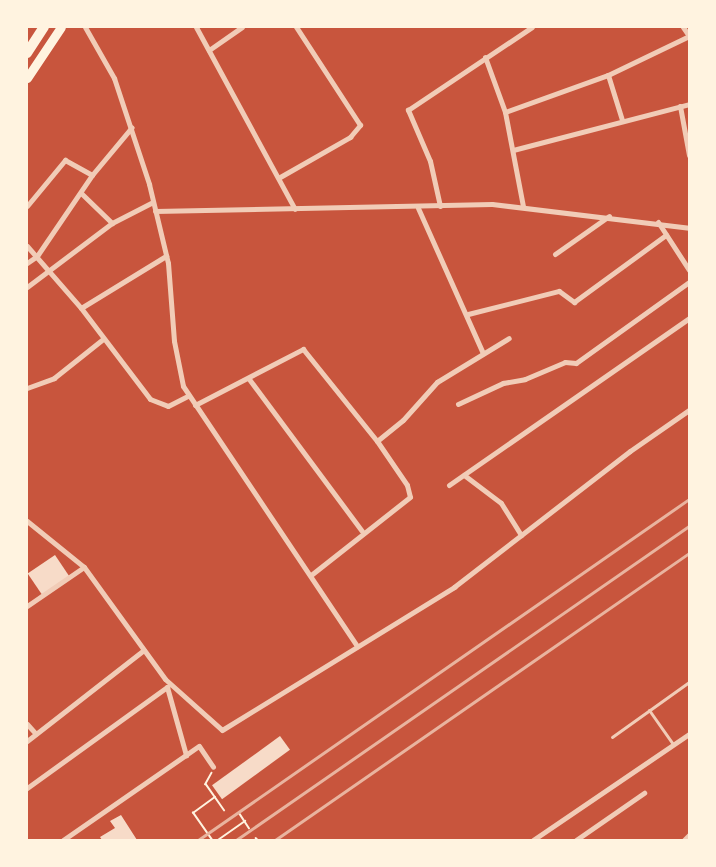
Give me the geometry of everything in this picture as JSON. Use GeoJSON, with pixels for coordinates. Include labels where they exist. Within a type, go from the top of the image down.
{"type":"FeatureCollection","features":[{"type":"Feature","properties":{"kind":"highway"},"geometry":{"type":"LineString","coordinates":[[27,53],[44,27]]}},
{"type":"Feature","properties":{"kind":"highway"},"geometry":{"type":"LineString","coordinates":[[27,78],[62,27]]}},
{"type":"Feature","properties":{"kind":"street"},"geometry":{"type":"LineString","coordinates":[[85,27],[114,78],[132,127],[153,202],[166,256],[174,341],[180,376],[188,396],[357,646]]}},
{"type":"Feature","properties":{"kind":"street"},"geometry":{"type":"LineString","coordinates":[[196,27],[280,177],[295,209]]}},
{"type":"Feature","properties":{"kind":"street"},"geometry":{"type":"LineString","coordinates":[[209,50],[242,27]]}},
{"type":"Feature","properties":{"kind":"street"},"geometry":{"type":"LineString","coordinates":[[280,177],[350,137],[360,125],[296,27]]}},
{"type":"Feature","properties":{"kind":"street"},"geometry":{"type":"LineString","coordinates":[[441,206],[430,161],[408,110],[531,27]]}},
{"type":"Feature","properties":{"kind":"street"},"geometry":{"type":"LineString","coordinates":[[505,112],[608,75],[689,36],[683,27]]}},
{"type":"Feature","properties":{"kind":"street"},"geometry":{"type":"LineString","coordinates":[[485,57],[505,112],[523,206]]}},
{"type":"Feature","properties":{"kind":"street"},"geometry":{"type":"LineString","coordinates":[[608,75],[622,120]]}},
{"type":"Feature","properties":{"kind":"street"},"geometry":{"type":"LineString","coordinates":[[513,150],[689,104]]}},
{"type":"Feature","properties":{"kind":"street"},"geometry":{"type":"LineString","coordinates":[[680,106],[689,155]]}},
{"type":"Feature","properties":{"kind":"street"},"geometry":{"type":"LineString","coordinates":[[27,262],[37,256],[82,194],[92,175],[132,127]]}},
{"type":"Feature","properties":{"kind":"street"},"geometry":{"type":"LineString","coordinates":[[27,206],[64,160],[92,175]]}},
{"type":"Feature","properties":{"kind":"street"},"geometry":{"type":"LineString","coordinates":[[82,194],[112,223]]}},
{"type":"Feature","properties":{"kind":"street"},"geometry":{"type":"LineString","coordinates":[[27,287],[51,272],[112,223],[153,202]]}},
{"type":"Feature","properties":{"kind":"street"},"geometry":{"type":"LineString","coordinates":[[155,211],[523,206],[658,222],[689,228]]}},
{"type":"Feature","properties":{"kind":"street"},"geometry":{"type":"LineString","coordinates":[[418,208],[468,314],[483,353]]}},
{"type":"Feature","properties":{"kind":"street"},"geometry":{"type":"LineString","coordinates":[[555,254],[609,216]]}},
{"type":"Feature","properties":{"kind":"street"},"geometry":{"type":"LineString","coordinates":[[658,222],[689,270]]}},
{"type":"Feature","properties":{"kind":"street"},"geometry":{"type":"LineString","coordinates":[[468,314],[559,291],[574,302],[666,235]]}},
{"type":"Feature","properties":{"kind":"street"},"geometry":{"type":"LineString","coordinates":[[27,246],[81,308],[156,405],[168,406],[188,396]]}},
{"type":"Feature","properties":{"kind":"street"},"geometry":{"type":"LineString","coordinates":[[81,308],[166,256]]}},
{"type":"Feature","properties":{"kind":"street"},"geometry":{"type":"LineString","coordinates":[[458,404],[500,384],[525,379],[565,362],[576,363],[689,282]]}},
{"type":"Feature","properties":{"kind":"street"},"geometry":{"type":"LineString","coordinates":[[449,485],[689,318]]}},
{"type":"Feature","properties":{"kind":"street"},"geometry":{"type":"LineString","coordinates":[[377,441],[403,420],[437,382],[509,338]]}},
{"type":"Feature","properties":{"kind":"street"},"geometry":{"type":"LineString","coordinates":[[27,388],[54,378],[103,339]]}},
{"type":"Feature","properties":{"kind":"street"},"geometry":{"type":"LineString","coordinates":[[195,405],[303,349],[377,441],[407,485],[410,497],[362,531],[310,575]]}},
{"type":"Feature","properties":{"kind":"street"},"geometry":{"type":"LineString","coordinates":[[249,379],[362,531]]}},
{"type":"Feature","properties":{"kind":"street"},"geometry":{"type":"LineString","coordinates":[[27,521],[84,567],[165,679],[222,730],[454,587],[689,410]]}},
{"type":"Feature","properties":{"kind":"street"},"geometry":{"type":"LineString","coordinates":[[464,475],[501,503],[521,535]]}},
{"type":"Feature","properties":{"kind":"street"},"geometry":{"type":"LineString","coordinates":[[27,606],[84,567]]}},
{"type":"Feature","properties":{"kind":"street"},"geometry":{"type":"LineString","coordinates":[[27,741],[144,650]]}},
{"type":"Feature","properties":{"kind":"street"},"geometry":{"type":"LineString","coordinates":[[165,679],[186,755]]}},
{"type":"Feature","properties":{"kind":"street"},"geometry":{"type":"LineString","coordinates":[[27,788],[167,687]]}},
{"type":"Feature","properties":{"kind":"street"},"geometry":{"type":"LineString","coordinates":[[27,724],[36,734]]}},
{"type":"Feature","properties":{"kind":"street"},"geometry":{"type":"LineString","coordinates":[[533,840],[689,734]]}},
{"type":"Feature","properties":{"kind":"street"},"geometry":{"type":"LineString","coordinates":[[63,840],[199,746],[213,767]]}},
{"type":"Feature","properties":{"kind":"street"},"geometry":{"type":"LineString","coordinates":[[576,840],[644,793]]}},
{"type":"Feature","properties":{"kind":"street"},"geometry":{"type":"LineString","coordinates":[[684,840],[689,835]]}},
{"type":"Feature","properties":{"kind":"lane"},"geometry":{"type":"LineString","coordinates":[[612,737],[689,682]]}},
{"type":"Feature","properties":{"kind":"lane"},"geometry":{"type":"LineString","coordinates":[[650,710],[673,744]]}},
{"type":"Feature","properties":{"kind":"path"},"geometry":{"type":"LineString","coordinates":[[213,767],[206,784],[224,810]]}},
{"type":"Feature","properties":{"kind":"path"},"geometry":{"type":"LineString","coordinates":[[212,840],[193,813],[215,797]]}},
{"type":"Feature","properties":{"kind":"path"},"geometry":{"type":"LineString","coordinates":[[240,814],[249,828]]}},
{"type":"Feature","properties":{"kind":"path"},"geometry":{"type":"LineString","coordinates":[[218,840],[245,821]]}},
{"type":"Feature","properties":{"kind":"building"},"geometry":{"type":"Polygon","coordinates":[[[55,555],[70,577],[43,596],[28,573],[55,555]]]}},
{"type":"Feature","properties":{"kind":"building"},"geometry":{"type":"Polygon","coordinates":[[[280,736],[290,750],[222,799],[212,785],[280,736]]]}},
{"type":"Feature","properties":{"kind":"building"},"geometry":{"type":"Polygon","coordinates":[[[121,815],[137,840],[102,840],[100,837],[115,828],[110,821],[121,815]]]}},
{"type":"Feature","properties":{"kind":"railway"},"geometry":{"type":"LineString","coordinates":[[198,840],[689,499]]}},
{"type":"Feature","properties":{"kind":"railway"},"geometry":{"type":"LineString","coordinates":[[236,840],[689,526]]}},
{"type":"Feature","properties":{"kind":"railway"},"geometry":{"type":"LineString","coordinates":[[275,840],[689,553]]}}]}
